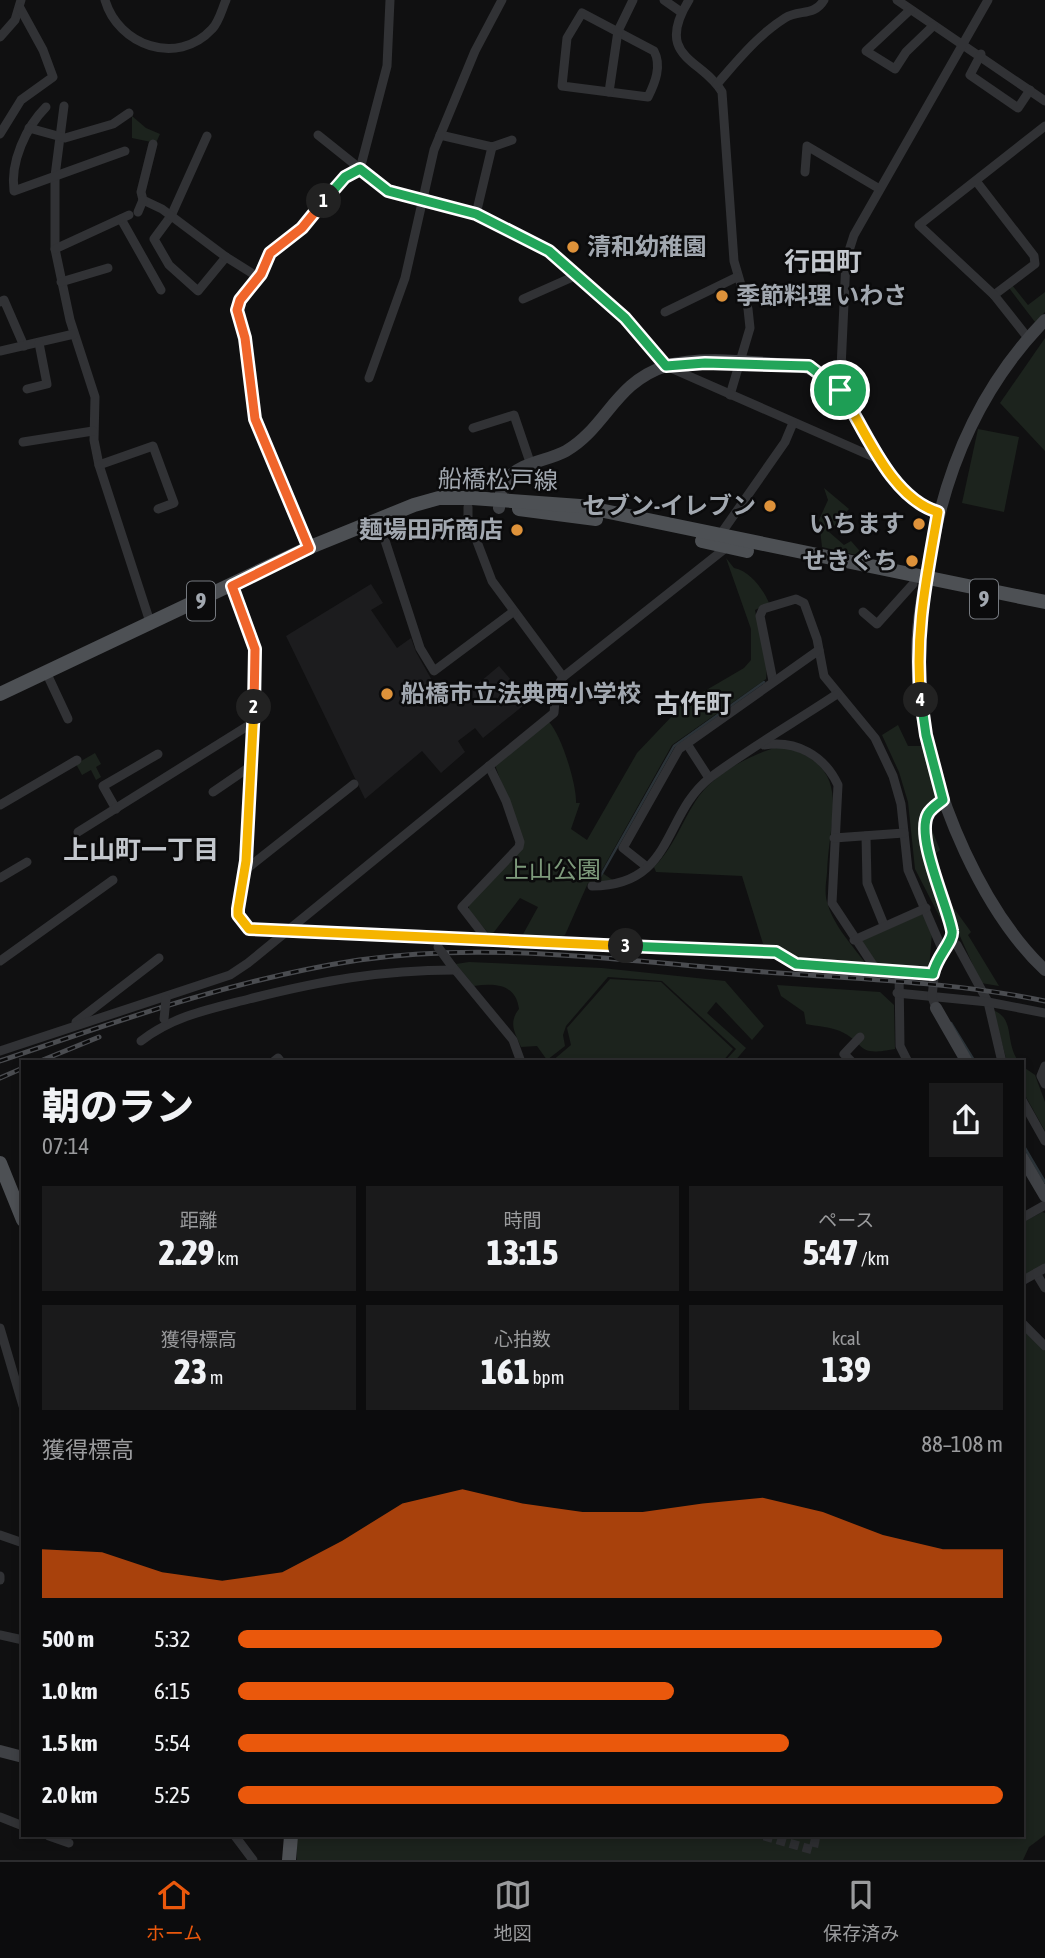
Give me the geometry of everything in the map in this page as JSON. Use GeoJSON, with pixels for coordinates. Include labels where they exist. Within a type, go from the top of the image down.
{"type":"FeatureCollection","features":[{"type":"Feature","properties":{"kind":"main road","name":"船橋松戸線"},"geometry":{"type":"LineString","coordinates":[[0,694],[151,625],[309,548],[403,509],[439,498],[580,516],[723,541],[920,582],[1045,612]]}},
{"type":"Feature","properties":{"kind":"main road","name":"船橋松戸線"},"geometry":{"type":"LineString","coordinates":[[403,509],[499,504]]}},
{"type":"Feature","properties":{"kind":"main road","name":"船橋松戸線"},"geometry":{"type":"LineString","coordinates":[[920,582],[1045,602]]}},
{"type":"Feature","properties":{"kind":"main road"},"geometry":{"type":"LineString","coordinates":[[0,1163],[21,1215]]}},
{"type":"Feature","properties":{"kind":"main road"},"geometry":{"type":"LineString","coordinates":[[289,1860],[291,1837]]}},
{"type":"Feature","properties":{"kind":"street"},"geometry":{"type":"LineString","coordinates":[[105,0],[110,18],[119,28],[134,41],[156,48],[187,44],[205,35],[214,28],[226,0]]}},
{"type":"Feature","properties":{"kind":"street"},"geometry":{"type":"LineString","coordinates":[[309,548],[252,404],[245,338],[237,310],[240,300],[258,277],[270,253],[302,228],[345,177],[360,169],[387,66],[390,0]]}},
{"type":"Feature","properties":{"kind":"street"},"geometry":{"type":"LineString","coordinates":[[369,378],[405,278],[422,199],[440,135],[475,51],[502,0]]}},
{"type":"Feature","properties":{"kind":"street"},"geometry":{"type":"LineString","coordinates":[[609,92],[618,31],[633,0]]}},
{"type":"Feature","properties":{"kind":"street"},"geometry":{"type":"LineString","coordinates":[[664,0],[681,12]]}},
{"type":"Feature","properties":{"kind":"street"},"geometry":{"type":"LineString","coordinates":[[689,0],[681,12],[680,50],[692,65],[717,84],[723,100],[737,277],[748,309],[750,328],[742,363],[730,395]]}},
{"type":"Feature","properties":{"kind":"street"},"geometry":{"type":"LineString","coordinates":[[717,84],[752,44],[788,16],[809,13],[824,0]]}},
{"type":"Feature","properties":{"kind":"street"},"geometry":{"type":"LineString","coordinates":[[897,0],[933,26],[981,54],[1045,101]]}},
{"type":"Feature","properties":{"kind":"street"},"geometry":{"type":"LineString","coordinates":[[840,390],[846,260],[854,235],[878,188],[988,0]]}},
{"type":"Feature","properties":{"kind":"street"},"geometry":{"type":"LineString","coordinates":[[0,37],[9,30],[20,4]]}},
{"type":"Feature","properties":{"kind":"street"},"geometry":{"type":"LineString","coordinates":[[0,134],[21,100],[53,78],[43,50],[20,4]]}},
{"type":"Feature","properties":{"kind":"street"},"geometry":{"type":"LineString","coordinates":[[910,10],[866,51],[895,69],[906,52],[933,26]]}},
{"type":"Feature","properties":{"kind":"street"},"geometry":{"type":"LineString","coordinates":[[582,13],[618,31],[654,51],[657,57],[656,82],[648,97],[562,86],[567,38],[582,13]]}},
{"type":"Feature","properties":{"kind":"street"},"geometry":{"type":"LineString","coordinates":[[981,54],[970,75],[1018,108],[1030,90]]}},
{"type":"Feature","properties":{"kind":"street"},"geometry":{"type":"LineString","coordinates":[[64,106],[55,176],[54,249],[74,334],[94,397],[93,432],[99,465],[151,625]]}},
{"type":"Feature","properties":{"kind":"street"},"geometry":{"type":"LineString","coordinates":[[47,107],[29,128],[15,167],[14,191],[125,151]]}},
{"type":"Feature","properties":{"kind":"street"},"geometry":{"type":"LineString","coordinates":[[29,128],[59,138],[113,124],[129,113]]}},
{"type":"Feature","properties":{"kind":"street"},"geometry":{"type":"LineString","coordinates":[[1028,338],[994,295],[919,225],[1045,126]]}},
{"type":"Feature","properties":{"kind":"street"},"geometry":{"type":"LineString","coordinates":[[318,135],[388,191],[476,214],[549,251],[625,318],[666,366],[878,458]]}},
{"type":"Feature","properties":{"kind":"street"},"geometry":{"type":"LineString","coordinates":[[440,135],[492,147],[512,140]]}},
{"type":"Feature","properties":{"kind":"street"},"geometry":{"type":"LineString","coordinates":[[207,136],[171,216],[154,239],[169,265],[187,284],[198,291],[226,257]]}},
{"type":"Feature","properties":{"kind":"street"},"geometry":{"type":"LineString","coordinates":[[153,144],[141,192],[143,200],[171,216],[258,277]]}},
{"type":"Feature","properties":{"kind":"street"},"geometry":{"type":"LineString","coordinates":[[805,172],[807,146],[878,188]]}},
{"type":"Feature","properties":{"kind":"street"},"geometry":{"type":"LineString","coordinates":[[476,214],[492,147]]}},
{"type":"Feature","properties":{"kind":"street"},"geometry":{"type":"LineString","coordinates":[[976,181],[1034,256],[1035,264],[994,295]]}},
{"type":"Feature","properties":{"kind":"street"},"geometry":{"type":"LineString","coordinates":[[54,249],[129,215],[143,200]]}},
{"type":"Feature","properties":{"kind":"street"},"geometry":{"type":"LineString","coordinates":[[129,215],[161,290]]}},
{"type":"Feature","properties":{"kind":"street"},"geometry":{"type":"LineString","coordinates":[[61,282],[107,268]]}},
{"type":"Feature","properties":{"kind":"street"},"geometry":{"type":"LineString","coordinates":[[523,299],[575,276]]}},
{"type":"Feature","properties":{"kind":"street"},"geometry":{"type":"LineString","coordinates":[[665,312],[737,277]]}},
{"type":"Feature","properties":{"kind":"street"},"geometry":{"type":"LineString","coordinates":[[0,302],[4,300],[24,346]]}},
{"type":"Feature","properties":{"kind":"street"},"geometry":{"type":"LineString","coordinates":[[1045,320],[1028,338],[986,398],[947,479],[920,582],[918,633],[919,678],[926,735],[943,800],[980,884],[1022,947],[1045,970]]}},
{"type":"Feature","properties":{"kind":"street"},"geometry":{"type":"LineString","coordinates":[[0,351],[74,334]]}},
{"type":"Feature","properties":{"kind":"street"},"geometry":{"type":"LineString","coordinates":[[27,389],[47,384],[39,343]]}},
{"type":"Feature","properties":{"kind":"street"},"geometry":{"type":"LineString","coordinates":[[499,504],[510,476],[575,444],[622,392],[639,379],[666,366],[742,363],[809,366],[840,390],[878,458],[918,504],[938,512]]}},
{"type":"Feature","properties":{"kind":"street"},"geometry":{"type":"LineString","coordinates":[[473,428],[514,415],[531,465]]}},
{"type":"Feature","properties":{"kind":"street"},"geometry":{"type":"LineString","coordinates":[[0,1051],[230,975],[289,931],[554,713],[556,689],[563,677],[723,541],[785,442],[793,423]]}},
{"type":"Feature","properties":{"kind":"street"},"geometry":{"type":"LineString","coordinates":[[23,442],[93,432]]}},
{"type":"Feature","properties":{"kind":"street"},"geometry":{"type":"LineString","coordinates":[[99,465],[153,446],[174,503],[158,509]]}},
{"type":"Feature","properties":{"kind":"street"},"geometry":{"type":"LineString","coordinates":[[468,507],[468,518],[492,580],[563,677]]}},
{"type":"Feature","properties":{"kind":"street"},"geometry":{"type":"LineString","coordinates":[[378,519],[420,648],[434,671],[513,612]]}},
{"type":"Feature","properties":{"kind":"street"},"geometry":{"type":"LineString","coordinates":[[863,612],[877,624],[920,582]]}},
{"type":"Feature","properties":{"kind":"street"},"geometry":{"type":"LineString","coordinates":[[232,586],[255,649],[254,722],[244,872],[238,915],[249,929],[436,943],[489,942],[776,952],[796,964],[933,974]]}},
{"type":"Feature","properties":{"kind":"street"},"geometry":{"type":"LineString","coordinates":[[773,681],[760,616],[763,609],[796,599],[804,603],[824,676],[868,729],[885,758],[901,804],[908,870],[943,951]]}},
{"type":"Feature","properties":{"kind":"street"},"geometry":{"type":"LineString","coordinates":[[647,867],[623,848],[679,748],[819,650]]}},
{"type":"Feature","properties":{"kind":"street"},"geometry":{"type":"LineString","coordinates":[[46,672],[68,719]]}},
{"type":"Feature","properties":{"kind":"street"},"geometry":{"type":"LineString","coordinates":[[593,886],[617,885],[647,867],[662,854],[691,797],[709,778],[837,694]]}},
{"type":"Feature","properties":{"kind":"street"},"geometry":{"type":"LineString","coordinates":[[78,832],[254,722]]}},
{"type":"Feature","properties":{"kind":"street"},"geometry":{"type":"LineString","coordinates":[[760,745],[780,742],[799,745],[833,773],[838,785],[832,904],[877,971]]}},
{"type":"Feature","properties":{"kind":"street"},"geometry":{"type":"LineString","coordinates":[[687,744],[709,778]]}},
{"type":"Feature","properties":{"kind":"street"},"geometry":{"type":"LineString","coordinates":[[116,809],[103,786],[158,754]]}},
{"type":"Feature","properties":{"kind":"street"},"geometry":{"type":"LineString","coordinates":[[0,805],[77,760]]}},
{"type":"Feature","properties":{"kind":"street"},"geometry":{"type":"LineString","coordinates":[[212,792],[251,766]]}},
{"type":"Feature","properties":{"kind":"street"},"geometry":{"type":"LineString","coordinates":[[489,766],[506,801],[520,842],[519,847],[462,907],[489,942]]}},
{"type":"Feature","properties":{"kind":"street"},"geometry":{"type":"LineString","coordinates":[[244,872],[354,784]]}},
{"type":"Feature","properties":{"kind":"street"},"geometry":{"type":"LineString","coordinates":[[943,800],[929,812],[925,820],[938,894],[952,931],[950,942],[936,959],[933,974],[934,1002],[966,1060]]}},
{"type":"Feature","properties":{"kind":"street"},"geometry":{"type":"LineString","coordinates":[[834,838],[904,833]]}},
{"type":"Feature","properties":{"kind":"street"},"geometry":{"type":"LineString","coordinates":[[866,836],[867,883],[884,925]]}},
{"type":"Feature","properties":{"kind":"street"},"geometry":{"type":"LineString","coordinates":[[0,878],[27,862]]}},
{"type":"Feature","properties":{"kind":"street"},"geometry":{"type":"LineString","coordinates":[[0,961],[113,880]]}},
{"type":"Feature","properties":{"kind":"street"},"geometry":{"type":"LineString","coordinates":[[854,940],[926,908]]}},
{"type":"Feature","properties":{"kind":"street"},"geometry":{"type":"LineString","coordinates":[[950,942],[957,945],[988,1002],[1002,1060]]}},
{"type":"Feature","properties":{"kind":"street"},"geometry":{"type":"LineString","coordinates":[[436,943],[513,1040],[520,1060]]}},
{"type":"Feature","properties":{"kind":"street"},"geometry":{"type":"LineString","coordinates":[[69,1027],[159,958]]}},
{"type":"Feature","properties":{"kind":"street"},"geometry":{"type":"LineString","coordinates":[[141,1041],[164,1021],[340,977],[453,967]]}},
{"type":"Feature","properties":{"kind":"street"},"geometry":{"type":"LineString","coordinates":[[899,972],[897,993],[900,1046],[907,1060]]}},
{"type":"Feature","properties":{"kind":"street"},"geometry":{"type":"LineString","coordinates":[[897,993],[934,1002],[988,1002],[1045,1013]]}},
{"type":"Feature","properties":{"kind":"street"},"geometry":{"type":"LineString","coordinates":[[164,1021],[166,996]]}},
{"type":"Feature","properties":{"kind":"street"},"geometry":{"type":"LineString","coordinates":[[850,1060],[844,1054],[860,1037]]}},
{"type":"Feature","properties":{"kind":"street"},"geometry":{"type":"LineString","coordinates":[[1045,1066],[1041,1076],[1045,1084]]}},
{"type":"Feature","properties":{"kind":"street"},"geometry":{"type":"LineString","coordinates":[[1024,1104],[1045,1141]]}},
{"type":"Feature","properties":{"kind":"street"},"geometry":{"type":"LineString","coordinates":[[1024,1160],[1045,1196]]}},
{"type":"Feature","properties":{"kind":"street"},"geometry":{"type":"LineString","coordinates":[[1024,1217],[1045,1205]]}},
{"type":"Feature","properties":{"kind":"street"},"geometry":{"type":"LineString","coordinates":[[1024,1280],[1041,1270],[1045,1288]]}},
{"type":"Feature","properties":{"kind":"street"},"geometry":{"type":"LineString","coordinates":[[1024,1325],[1045,1346]]}},
{"type":"Feature","properties":{"kind":"street"},"geometry":{"type":"LineString","coordinates":[[0,1328],[2,1347],[21,1400]]}},
{"type":"Feature","properties":{"kind":"street"},"geometry":{"type":"LineString","coordinates":[[0,1535],[21,1542]]}},
{"type":"Feature","properties":{"kind":"street"},"geometry":{"type":"LineString","coordinates":[[0,1635],[21,1640]]}},
{"type":"Feature","properties":{"kind":"street"},"geometry":{"type":"LineString","coordinates":[[0,1751],[21,1757]]}},
{"type":"Feature","properties":{"kind":"street"},"geometry":{"type":"LineString","coordinates":[[0,1817],[21,1825]]}},
{"type":"Feature","properties":{"kind":"street"},"geometry":{"type":"LineString","coordinates":[[53,1837],[69,1843]]}},
{"type":"Feature","properties":{"kind":"street"},"geometry":{"type":"LineString","coordinates":[[236,1837],[253,1860]]}},
{"type":"Feature","properties":{"kind":"shaded area","name":"船橋市立法典西小学校"},"geometry":{"type":"Polygon","coordinates":[[[371,584],[383,603],[371,610],[397,648],[411,638],[438,691],[450,683],[462,697],[499,666],[529,701],[483,738],[475,728],[458,741],[465,752],[441,773],[422,751],[365,799],[286,636],[371,584]]]}},
{"type":"Feature","properties":{"kind":"green space"},"geometry":{"type":"Polygon","coordinates":[[[132,116],[146,128],[160,134],[156,143],[132,138],[132,116]]]}},
{"type":"Feature","properties":{"kind":"green space"},"geometry":{"type":"Polygon","coordinates":[[[1012,285],[1028,305],[1045,292],[1045,312],[1035,322],[1009,288],[1012,285]]]}},
{"type":"Feature","properties":{"kind":"green space"},"geometry":{"type":"Polygon","coordinates":[[[1045,338],[1045,451],[1000,403],[1045,338]]]}},
{"type":"Feature","properties":{"kind":"green space"},"geometry":{"type":"Polygon","coordinates":[[[978,429],[1019,437],[1004,512],[962,503],[978,429]]]}},
{"type":"Feature","properties":{"kind":"green space"},"geometry":{"type":"Polygon","coordinates":[[[824,488],[849,509],[829,532],[844,545],[851,541],[865,557],[822,547],[819,520],[828,500],[824,488]]]}},
{"type":"Feature","properties":{"kind":"green space","name":"上山公園"},"geometry":{"type":"Polygon","coordinates":[[[726,558],[734,568],[755,581],[769,603],[755,610],[767,668],[766,679],[672,745],[601,872],[614,881],[588,883],[565,935],[554,939],[521,938],[538,907],[520,898],[491,936],[469,911],[469,903],[523,842],[495,765],[548,721],[563,747],[574,784],[576,803],[580,803],[571,829],[587,840],[637,753],[673,715],[674,709],[744,668],[751,660],[751,629],[726,558]]]}},
{"type":"Feature","properties":{"kind":"green space"},"geometry":{"type":"Polygon","coordinates":[[[898,725],[908,746],[923,746],[937,799],[925,814],[923,843],[929,874],[947,931],[915,869],[908,802],[899,772],[882,735],[898,725]]]}},
{"type":"Feature","properties":{"kind":"green space"},"geometry":{"type":"Polygon","coordinates":[[[781,746],[804,755],[820,766],[829,779],[833,812],[827,901],[839,928],[866,964],[801,962],[781,949],[764,947],[742,876],[656,872],[654,867],[672,844],[695,802],[711,783],[733,766],[781,746]]]}},
{"type":"Feature","properties":{"kind":"green space"},"geometry":{"type":"Polygon","coordinates":[[[95,753],[101,764],[96,767],[101,777],[96,780],[91,770],[82,775],[76,764],[95,753]]]}},
{"type":"Feature","properties":{"kind":"green space"},"geometry":{"type":"Polygon","coordinates":[[[928,820],[940,850],[936,853],[948,900],[971,932],[968,935],[999,986],[981,983],[941,894],[928,820]]]}},
{"type":"Feature","properties":{"kind":"green space"},"geometry":{"type":"Polygon","coordinates":[[[922,914],[932,933],[929,969],[879,967],[862,945],[863,940],[922,914]]]}},
{"type":"Feature","properties":{"kind":"green space"},"geometry":{"type":"Polygon","coordinates":[[[469,962],[602,968],[725,981],[764,1026],[752,1040],[716,1002],[707,1013],[746,1048],[736,1060],[726,1060],[736,1049],[662,981],[608,977],[566,1026],[563,1035],[565,1046],[547,1060],[537,1046],[521,1047],[514,1028],[514,1019],[519,1009],[514,994],[497,985],[474,986],[456,964],[469,962]]]}},
{"type":"Feature","properties":{"kind":"green space"},"geometry":{"type":"Polygon","coordinates":[[[610,979],[661,982],[733,1049],[724,1060],[553,1060],[571,1045],[567,1028],[610,979]]]}},
{"type":"Feature","properties":{"kind":"green space"},"geometry":{"type":"Polygon","coordinates":[[[777,985],[880,992],[894,1005],[895,1049],[867,1050],[840,1031],[806,1024],[804,1012],[781,996],[777,985]]]}},
{"type":"Feature","properties":{"kind":"green space"},"geometry":{"type":"Polygon","coordinates":[[[993,1010],[1005,1019],[1018,1060],[1006,1060],[993,1010]]]}},
{"type":"Feature","properties":{"kind":"green space"},"geometry":{"type":"Polygon","coordinates":[[[1024,1067],[1035,1075],[1045,1102],[1045,1131],[1024,1094],[1024,1067]]]}},
{"type":"Feature","properties":{"kind":"green space"},"geometry":{"type":"Polygon","coordinates":[[[1045,1213],[1045,1265],[1024,1277],[1024,1222],[1045,1213]]]}},
{"type":"Feature","properties":{"kind":"green space"},"geometry":{"type":"Polygon","coordinates":[[[1024,1331],[1045,1351],[1045,1835],[1029,1847],[1023,1860],[297,1860],[297,1837],[1024,1837],[1024,1331]]]}},
{"type":"Feature","properties":{"kind":"waterway"},"geometry":{"type":"LineString","coordinates":[[600,877],[674,746],[764,682]]}},
{"type":"Feature","properties":{"kind":"waterway"},"geometry":{"type":"LineString","coordinates":[[951,1023],[974,1060]]}},
{"type":"Feature","properties":{"kind":"waterway"},"geometry":{"type":"LineString","coordinates":[[1024,1146],[1045,1182]]}},
{"type":"Feature","properties":{"kind":"tunnel"},"geometry":{"type":"LineString","coordinates":[[768,1837],[813,1850],[816,1837]]}},
{"type":"Feature","properties":{"kind":"railway"},"geometry":{"type":"LineString","coordinates":[[0,1061],[133,1016],[267,978],[359,960],[457,952],[606,958],[900,982],[973,989],[1045,1001]]}},
{"type":"Feature","properties":{"kind":"railway"},"geometry":{"type":"LineString","coordinates":[[43,1060],[99,1037]]}},
{"type":"Feature","properties":{"kind":"railway"},"geometry":{"type":"LineString","coordinates":[[0,1078],[21,1069]]}},
{"type":"Feature","properties":{"kind":"place","name":"清和幼稚園"},"geometry":{"type":"Point","coordinates":[573,247]}},
{"type":"Feature","properties":{"kind":"place","name":"季節料理 いわさ"},"geometry":{"type":"Point","coordinates":[722,296]}},
{"type":"Feature","properties":{"kind":"place","name":"セブン-イレブン"},"geometry":{"type":"Point","coordinates":[770,506]}},
{"type":"Feature","properties":{"kind":"place","name":"いちます"},"geometry":{"type":"Point","coordinates":[919,524]}},
{"type":"Feature","properties":{"kind":"place","name":"麺場田所商店"},"geometry":{"type":"Point","coordinates":[517,530]}},
{"type":"Feature","properties":{"kind":"place","name":"せきぐち"},"geometry":{"type":"Point","coordinates":[912,561]}},
{"type":"Feature","properties":{"kind":"place","name":"船橋市立法典西小学校"},"geometry":{"type":"Point","coordinates":[387,694]}},
{"type":"Feature","properties":{"kind":"district","name":"行田町"},"geometry":{"type":"Point","coordinates":[823,262]}},
{"type":"Feature","properties":{"kind":"district","name":"古作町"},"geometry":{"type":"Point","coordinates":[693,704]}},
{"type":"Feature","properties":{"kind":"district","name":"上山町一丁目"},"geometry":{"type":"Point","coordinates":[141,850]}},
{"type":"Feature","properties":{"kind":"route"},"geometry":{"type":"LineString","coordinates":[[360,169],[388,191],[476,214],[549,251],[625,318],[666,366],[705,363],[809,366],[822,373],[840,390],[878,458],[918,504],[938,512],[921,601],[917,648],[923,718],[943,800],[929,812],[925,820],[928,848],[938,894],[952,931],[952,939],[936,959],[933,974],[796,964],[776,952],[489,942],[249,929],[238,915],[238,909],[246,861],[255,649],[232,586],[309,548],[255,419],[245,338],[237,310],[243,295],[261,274],[270,253],[309,221],[345,177],[360,169]]}}]}
